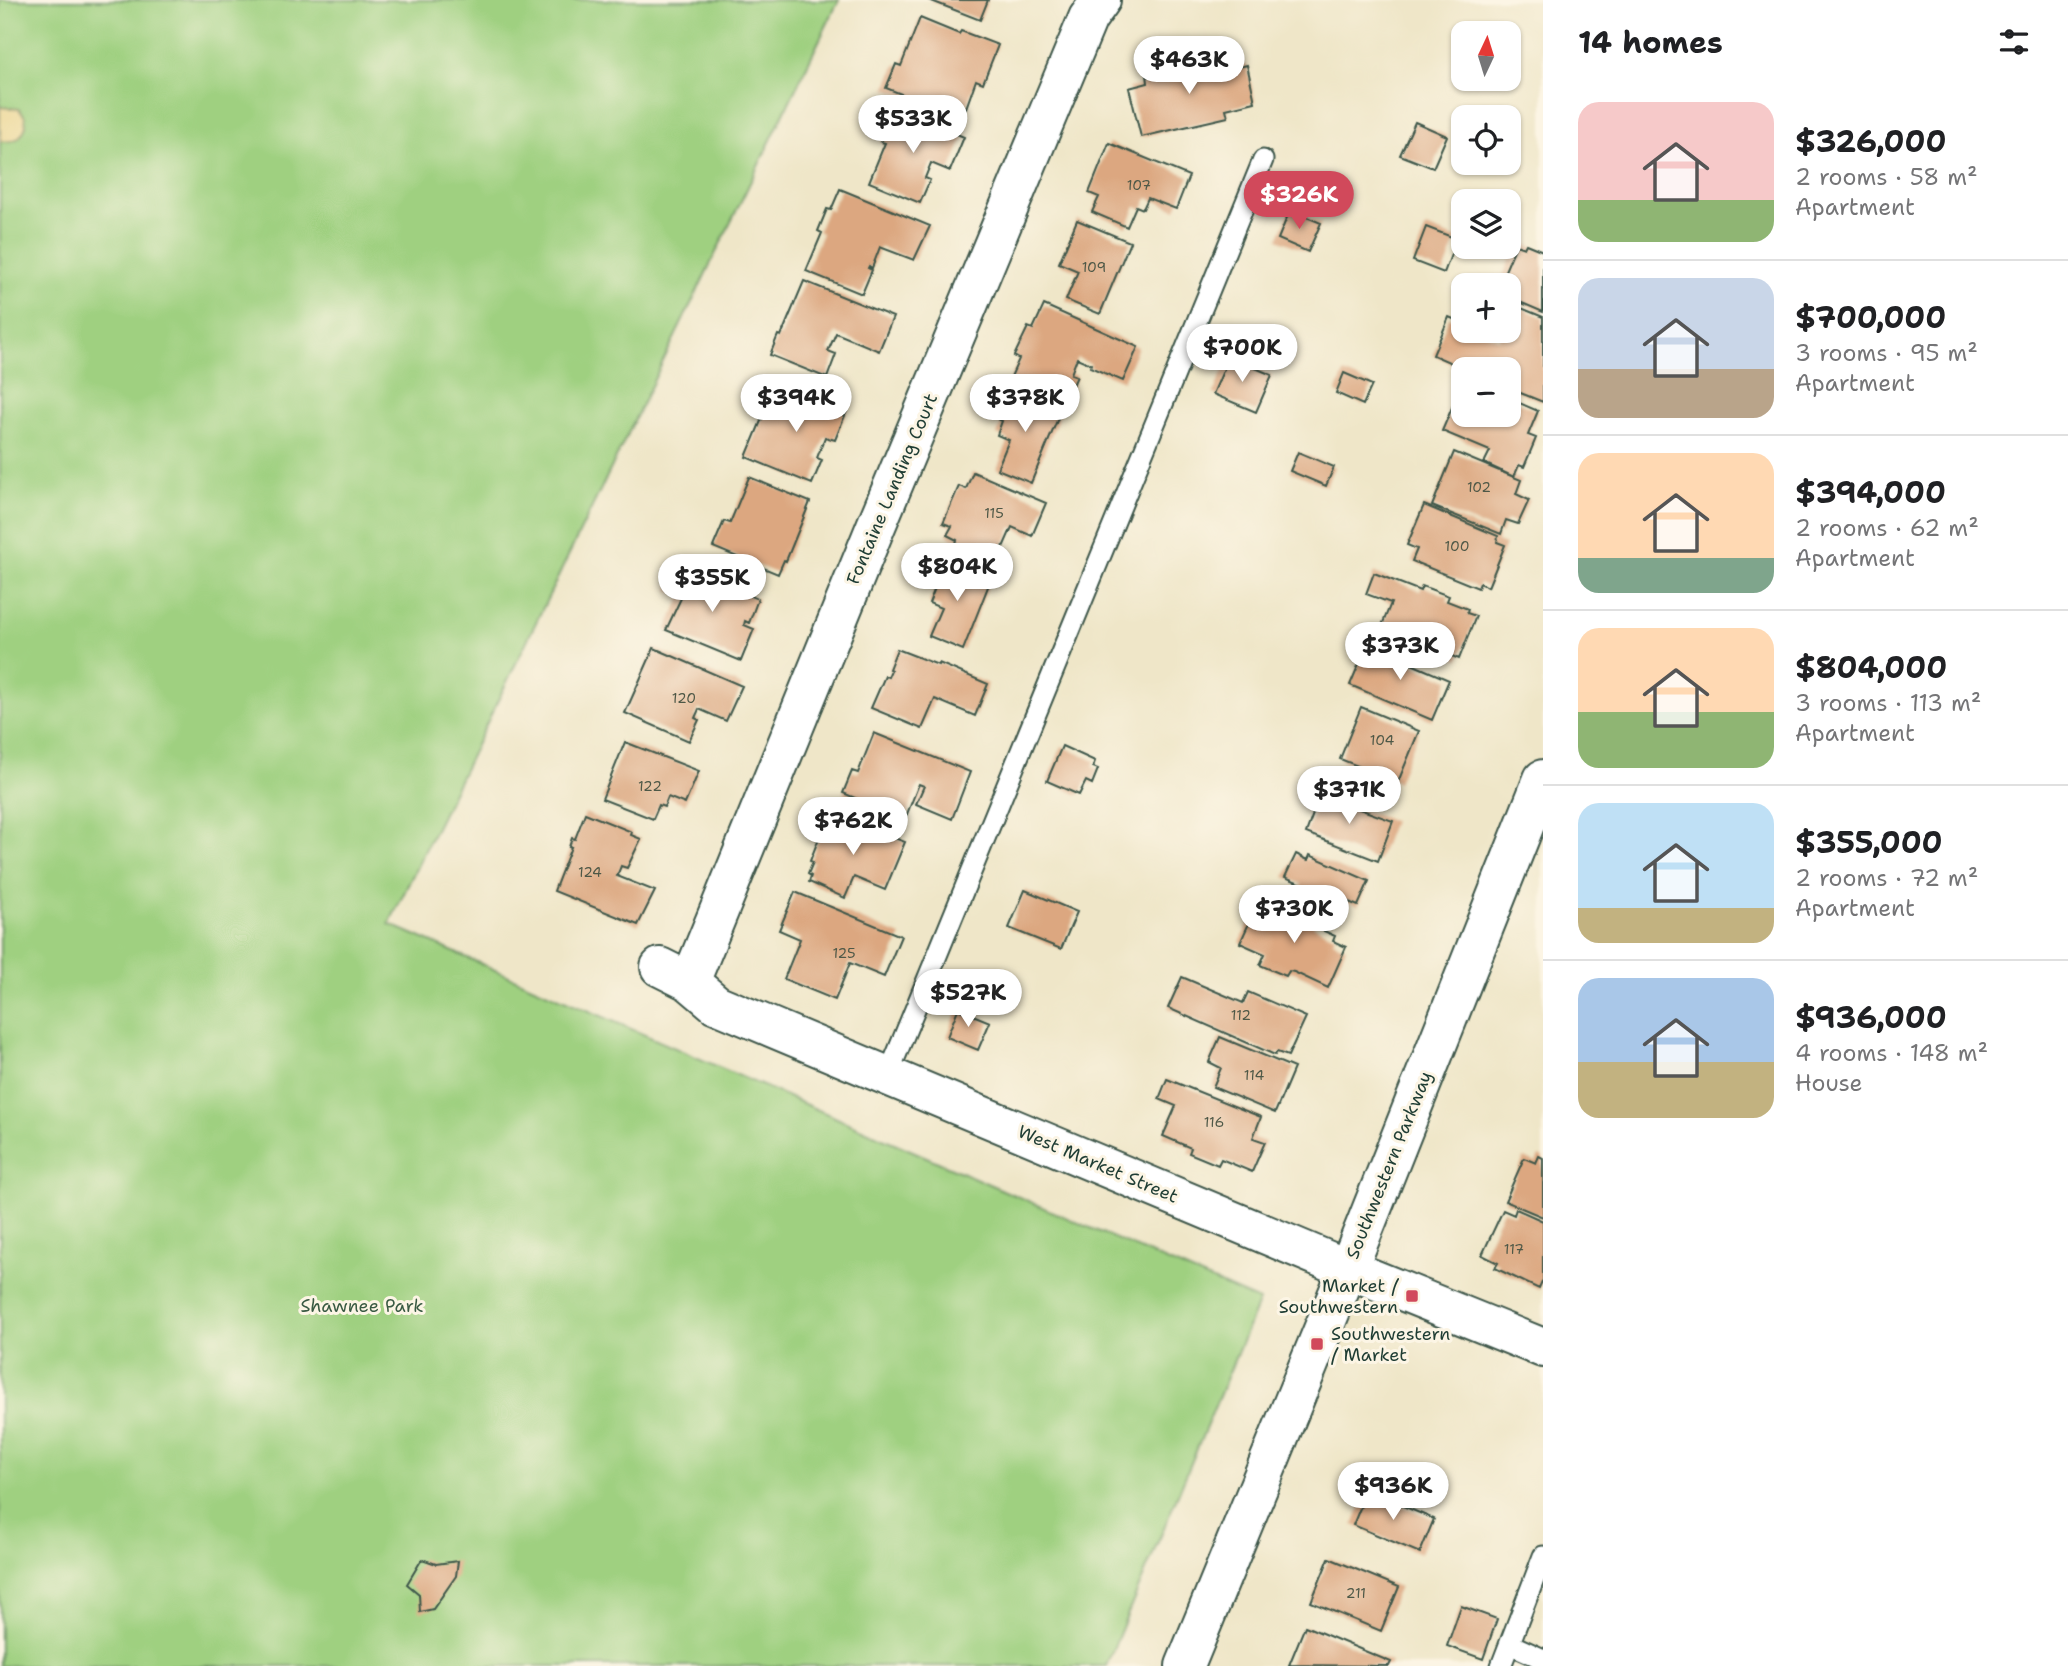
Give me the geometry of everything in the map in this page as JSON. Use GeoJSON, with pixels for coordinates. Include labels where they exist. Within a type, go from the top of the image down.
{"type":"FeatureCollection","features":[{"type":"Feature","properties":{"kind":"street","name":"Fontaine Landing Court"},"geometry":{"type":"LineString","coordinates":[[675,974],[876,526],[1088,18],[1101,0]]}},
{"type":"Feature","properties":{"kind":"street","name":"Southwestern Parkway"},"geometry":{"type":"LineString","coordinates":[[1185,1666],[1348,1269],[1543,779]]}},
{"type":"Feature","properties":{"kind":"street","name":"West Market Street"},"geometry":{"type":"LineString","coordinates":[[675,974],[716,1004],[1543,1348]]}},
{"type":"Feature","properties":{"kind":"lane"},"geometry":{"type":"LineString","coordinates":[[888,1075],[1263,160]]}},
{"type":"Feature","properties":{"kind":"lane"},"geometry":{"type":"LineString","coordinates":[[1501,1666],[1543,1556]]}},
{"type":"Feature","properties":{"kind":"lane"},"geometry":{"type":"LineString","coordinates":[[1510,1644],[1543,1659]]}},
{"type":"Feature","properties":{"kind":"green space","name":"Shawnee Park"},"geometry":{"type":"Polygon","coordinates":[[[0,0],[839,0],[389,924],[1259,1301],[1106,1666],[0,1666],[0,0]]]}},
{"type":"Feature","properties":{"kind":"sand"},"geometry":{"type":"Polygon","coordinates":[[[0,107],[19,109],[25,117],[26,126],[16,139],[0,141],[0,107]]]}},
{"type":"Feature","properties":{"kind":"building"},"geometry":{"type":"Polygon","coordinates":[[[929,0],[988,0],[980,20],[929,0]]]}},
{"type":"Feature","properties":{"kind":"building"},"geometry":{"type":"Polygon","coordinates":[[[920,18],[959,34],[961,31],[998,45],[983,83],[976,80],[966,108],[963,107],[959,117],[886,88],[896,64],[901,66],[920,18]]]}},
{"type":"Feature","properties":{"kind":"building"},"geometry":{"type":"Polygon","coordinates":[[[1216,58],[1219,72],[1247,65],[1255,102],[1226,109],[1228,117],[1141,137],[1129,88],[1148,83],[1147,74],[1216,58]]]}},
{"type":"Feature","properties":{"kind":"building"},"geometry":{"type":"Polygon","coordinates":[[[898,109],[964,137],[950,171],[931,163],[925,178],[930,180],[920,203],[869,182],[885,143],[881,142],[898,109]]]}},
{"type":"Feature","properties":{"kind":"building"},"geometry":{"type":"Polygon","coordinates":[[[1415,122],[1447,136],[1433,168],[1400,155],[1415,122]]]}},
{"type":"Feature","properties":{"kind":"building"},"geometry":{"type":"Polygon","coordinates":[[[1109,143],[1189,176],[1176,209],[1148,198],[1143,209],[1136,206],[1127,227],[1092,212],[1099,197],[1089,193],[1109,143]]]}},
{"type":"Feature","properties":{"kind":"building"},"geometry":{"type":"Polygon","coordinates":[[[840,189],[930,226],[914,260],[880,247],[872,268],[868,268],[872,270],[862,294],[806,271],[822,233],[818,231],[827,209],[831,210],[840,189]]]}},
{"type":"Feature","properties":{"kind":"building"},"geometry":{"type":"Polygon","coordinates":[[[1290,210],[1321,223],[1308,252],[1278,239],[1290,210]]]}},
{"type":"Feature","properties":{"kind":"building"},"geometry":{"type":"Polygon","coordinates":[[[1077,220],[1130,242],[1100,314],[1066,300],[1078,271],[1059,263],[1077,220]]]}},
{"type":"Feature","properties":{"kind":"building"},"geometry":{"type":"Polygon","coordinates":[[[1426,227],[1451,237],[1451,255],[1444,273],[1413,261],[1426,227]]]}},
{"type":"Feature","properties":{"kind":"building"},"geometry":{"type":"Polygon","coordinates":[[[1526,244],[1543,251],[1543,312],[1521,303],[1521,273],[1504,273],[1510,259],[1521,259],[1521,247],[1524,248],[1526,244]]]}},
{"type":"Feature","properties":{"kind":"building"},"geometry":{"type":"Polygon","coordinates":[[[804,281],[893,317],[879,351],[836,333],[828,351],[836,354],[827,378],[770,355],[804,281]]]}},
{"type":"Feature","properties":{"kind":"building"},"geometry":{"type":"Polygon","coordinates":[[[1044,305],[1138,347],[1123,381],[1090,367],[1091,364],[1077,358],[1071,374],[1077,376],[1065,404],[1010,379],[1019,359],[1014,356],[1028,327],[1033,329],[1044,305]]]}},
{"type":"Feature","properties":{"kind":"building"},"geometry":{"type":"Polygon","coordinates":[[[1521,308],[1543,317],[1543,402],[1521,393],[1521,357],[1451,357],[1451,363],[1433,355],[1449,317],[1451,343],[1521,343],[1521,308]]]}},
{"type":"Feature","properties":{"kind":"building"},"geometry":{"type":"Polygon","coordinates":[[[1229,357],[1272,375],[1256,412],[1213,394],[1229,357]]]}},
{"type":"Feature","properties":{"kind":"building"},"geometry":{"type":"Polygon","coordinates":[[[1344,373],[1372,385],[1363,405],[1336,393],[1344,373]]]}},
{"type":"Feature","properties":{"kind":"building"},"geometry":{"type":"Polygon","coordinates":[[[1010,389],[1061,411],[1031,483],[997,469],[1009,440],[997,435],[1002,421],[998,419],[1010,389]]]}},
{"type":"Feature","properties":{"kind":"building"},"geometry":{"type":"Polygon","coordinates":[[[807,391],[848,408],[835,440],[825,437],[817,458],[822,460],[812,484],[746,457],[773,392],[801,404],[807,391]]]}},
{"type":"Feature","properties":{"kind":"building"},"geometry":{"type":"Polygon","coordinates":[[[1521,404],[1538,411],[1528,435],[1536,438],[1524,467],[1519,465],[1514,477],[1484,463],[1490,451],[1442,431],[1451,410],[1451,427],[1521,427],[1521,404]]]}},
{"type":"Feature","properties":{"kind":"building"},"geometry":{"type":"Polygon","coordinates":[[[1298,452],[1334,467],[1326,486],[1290,471],[1298,452]]]}},
{"type":"Feature","properties":{"kind":"building"},"geometry":{"type":"Polygon","coordinates":[[[1454,452],[1521,480],[1516,494],[1529,500],[1518,524],[1506,520],[1501,534],[1432,506],[1454,452]]]}},
{"type":"Feature","properties":{"kind":"building"},"geometry":{"type":"Polygon","coordinates":[[[973,472],[1046,503],[1032,536],[1012,527],[994,568],[953,550],[957,540],[947,535],[952,526],[943,523],[959,486],[966,489],[973,472]]]}},
{"type":"Feature","properties":{"kind":"building"},"geometry":{"type":"Polygon","coordinates":[[[749,477],[810,502],[778,574],[713,547],[724,521],[730,523],[749,477]]]}},
{"type":"Feature","properties":{"kind":"building"},"geometry":{"type":"Polygon","coordinates":[[[1424,505],[1498,536],[1497,542],[1505,545],[1488,587],[1480,583],[1478,588],[1412,561],[1417,549],[1407,545],[1424,505]]]}},
{"type":"Feature","properties":{"kind":"building"},"geometry":{"type":"Polygon","coordinates":[[[942,559],[991,579],[963,650],[929,636],[941,608],[929,603],[935,588],[931,586],[942,559]]]}},
{"type":"Feature","properties":{"kind":"building"},"geometry":{"type":"Polygon","coordinates":[[[677,566],[758,599],[749,623],[745,621],[744,625],[754,629],[741,661],[666,630],[682,596],[668,590],[677,566]]]}},
{"type":"Feature","properties":{"kind":"building"},"geometry":{"type":"Polygon","coordinates":[[[1374,573],[1420,591],[1422,586],[1449,596],[1447,601],[1468,609],[1467,613],[1476,616],[1459,659],[1427,646],[1424,651],[1406,644],[1408,639],[1381,628],[1391,603],[1366,594],[1374,573]]]}},
{"type":"Feature","properties":{"kind":"building"},"geometry":{"type":"Polygon","coordinates":[[[1367,645],[1449,680],[1432,720],[1350,685],[1367,645]]]}},
{"type":"Feature","properties":{"kind":"building"},"geometry":{"type":"Polygon","coordinates":[[[654,648],[742,686],[726,721],[699,709],[695,718],[699,720],[689,741],[625,713],[654,648]]]}},
{"type":"Feature","properties":{"kind":"building"},"geometry":{"type":"Polygon","coordinates":[[[897,649],[988,684],[975,716],[935,699],[922,729],[871,708],[885,676],[888,677],[897,649]]]}},
{"type":"Feature","properties":{"kind":"building"},"geometry":{"type":"Polygon","coordinates":[[[1361,707],[1419,731],[1398,782],[1340,759],[1361,707]]]}},
{"type":"Feature","properties":{"kind":"building"},"geometry":{"type":"Polygon","coordinates":[[[874,733],[970,772],[952,819],[916,804],[924,786],[919,784],[905,819],[843,793],[852,771],[858,773],[874,733]]]}},
{"type":"Feature","properties":{"kind":"building"},"geometry":{"type":"Polygon","coordinates":[[[625,742],[699,771],[685,804],[668,797],[664,807],[659,805],[653,819],[602,799],[625,742]]]}},
{"type":"Feature","properties":{"kind":"building"},"geometry":{"type":"Polygon","coordinates":[[[1062,746],[1095,761],[1093,767],[1098,769],[1092,784],[1086,781],[1079,795],[1047,781],[1062,746]]]}},
{"type":"Feature","properties":{"kind":"building"},"geometry":{"type":"Polygon","coordinates":[[[1334,793],[1361,803],[1359,809],[1393,821],[1378,861],[1306,833],[1320,795],[1331,799],[1334,793]]]}},
{"type":"Feature","properties":{"kind":"building"},"geometry":{"type":"Polygon","coordinates":[[[585,813],[632,832],[631,835],[641,839],[627,868],[621,866],[617,876],[655,891],[638,925],[554,891],[572,838],[575,839],[585,813]]]}},
{"type":"Feature","properties":{"kind":"building"},"geometry":{"type":"Polygon","coordinates":[[[833,814],[905,842],[885,890],[854,877],[845,898],[809,882],[811,876],[808,874],[813,862],[810,861],[821,833],[825,835],[833,814]]]}},
{"type":"Feature","properties":{"kind":"building"},"geometry":{"type":"Polygon","coordinates":[[[1296,854],[1308,860],[1310,855],[1369,881],[1358,906],[1349,902],[1341,919],[1295,899],[1302,884],[1285,877],[1296,854]]]}},
{"type":"Feature","properties":{"kind":"building"},"geometry":{"type":"Polygon","coordinates":[[[1025,890],[1077,912],[1061,949],[1009,928],[1025,890]]]}},
{"type":"Feature","properties":{"kind":"building"},"geometry":{"type":"Polygon","coordinates":[[[795,892],[901,936],[884,977],[850,963],[835,1000],[784,979],[800,939],[779,930],[795,892]]]}},
{"type":"Feature","properties":{"kind":"building"},"geometry":{"type":"Polygon","coordinates":[[[1266,906],[1285,914],[1287,909],[1315,921],[1313,926],[1335,936],[1333,941],[1346,947],[1328,988],[1294,972],[1289,971],[1286,976],[1260,965],[1265,954],[1240,943],[1255,910],[1263,914],[1266,906]]]}},
{"type":"Feature","properties":{"kind":"building"},"geometry":{"type":"Polygon","coordinates":[[[1182,977],[1243,1003],[1248,992],[1306,1017],[1288,1056],[1277,1052],[1275,1055],[1168,1008],[1182,977]]]}},
{"type":"Feature","properties":{"kind":"building"},"geometry":{"type":"Polygon","coordinates":[[[958,1009],[990,1022],[978,1050],[947,1037],[958,1009]]]}},
{"type":"Feature","properties":{"kind":"building"},"geometry":{"type":"Polygon","coordinates":[[[1220,1037],[1294,1068],[1275,1113],[1213,1087],[1221,1068],[1209,1062],[1220,1037]]]}},
{"type":"Feature","properties":{"kind":"building"},"geometry":{"type":"Polygon","coordinates":[[[1167,1079],[1261,1117],[1253,1138],[1265,1142],[1252,1172],[1221,1159],[1218,1165],[1189,1153],[1191,1148],[1163,1136],[1176,1106],[1159,1099],[1167,1079]]]}},
{"type":"Feature","properties":{"kind":"building"},"geometry":{"type":"Polygon","coordinates":[[[1539,1156],[1543,1158],[1543,1217],[1505,1201],[1524,1158],[1536,1163],[1539,1156]]]}},
{"type":"Feature","properties":{"kind":"building"},"geometry":{"type":"Polygon","coordinates":[[[1516,1209],[1543,1221],[1543,1280],[1539,1289],[1495,1268],[1498,1263],[1482,1255],[1503,1210],[1514,1215],[1516,1209]]]}},
{"type":"Feature","properties":{"kind":"building"},"geometry":{"type":"Polygon","coordinates":[[[1367,1491],[1434,1519],[1420,1553],[1353,1525],[1367,1491]]]}},
{"type":"Feature","properties":{"kind":"building"},"geometry":{"type":"Polygon","coordinates":[[[1329,1558],[1399,1587],[1381,1631],[1311,1602],[1329,1558]]]}},
{"type":"Feature","properties":{"kind":"building"},"geometry":{"type":"Polygon","coordinates":[[[422,1559],[436,1564],[458,1561],[456,1576],[433,1609],[420,1612],[419,1594],[407,1584],[422,1559]]]}},
{"type":"Feature","properties":{"kind":"building"},"geometry":{"type":"Polygon","coordinates":[[[1461,1606],[1497,1619],[1483,1659],[1447,1646],[1461,1606]]]}},
{"type":"Feature","properties":{"kind":"building"},"geometry":{"type":"Polygon","coordinates":[[[1305,1626],[1391,1662],[1389,1666],[1289,1665],[1305,1626]]]}},
{"type":"Feature","properties":{"kind":"place","name":"Market / Southwestern"},"geometry":{"type":"Point","coordinates":[1412,1296]}},
{"type":"Feature","properties":{"kind":"place","name":"Southwestern / Market"},"geometry":{"type":"Point","coordinates":[1317,1344]}}]}
